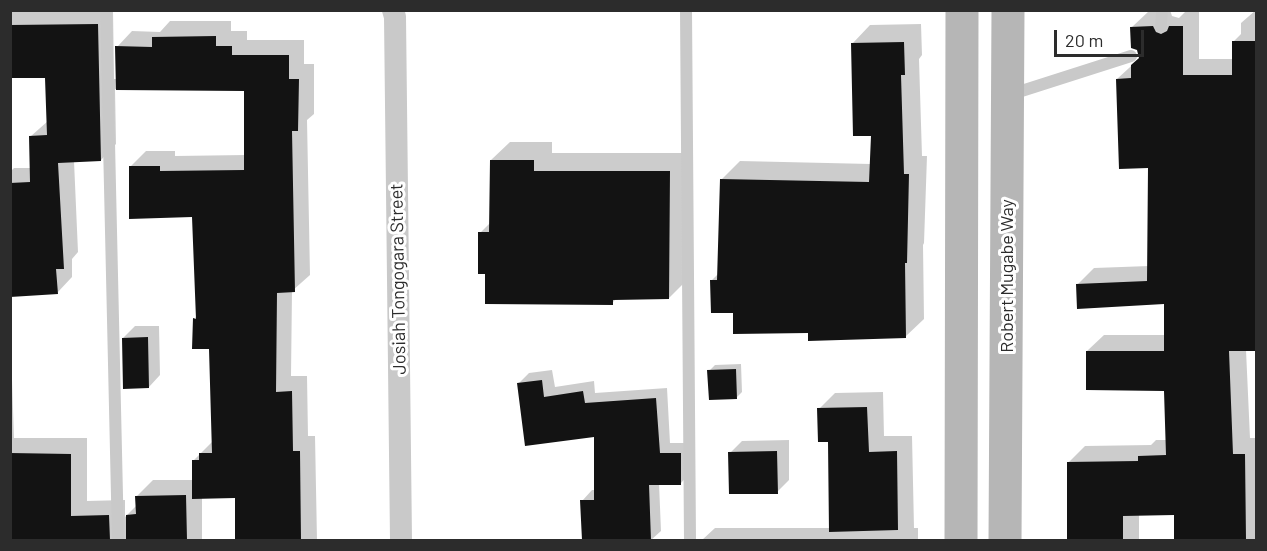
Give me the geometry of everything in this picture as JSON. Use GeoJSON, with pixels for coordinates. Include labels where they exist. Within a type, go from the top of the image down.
{"type":"FeatureCollection","features":[{"type":"Feature","properties":{"kind":"main road"},"geometry":{"type":"LineString","coordinates":[[961,540],[962,10]]}},
{"type":"Feature","properties":{"kind":"main road","name":"Robert Mugabe Way"},"geometry":{"type":"LineString","coordinates":[[1005,540],[1008,10]]}},
{"type":"Feature","properties":{"kind":"street","name":"Josiah Tongogara Street"},"geometry":{"type":"LineString","coordinates":[[396,13],[401,540]]}},
{"type":"Feature","properties":{"kind":"lane"},"geometry":{"type":"LineString","coordinates":[[106,10],[118,540]]}},
{"type":"Feature","properties":{"kind":"lane"},"geometry":{"type":"LineString","coordinates":[[686,10],[690,540]]}},
{"type":"Feature","properties":{"kind":"lane"},"geometry":{"type":"LineString","coordinates":[[1161,26],[1162,10]]}},
{"type":"Feature","properties":{"kind":"lane"},"geometry":{"type":"LineString","coordinates":[[1008,95],[1131,56]]}},
{"type":"Feature","properties":{"kind":"building"},"geometry":{"type":"Polygon","coordinates":[[[98,24],[101,161],[58,163],[64,269],[56,269],[58,294],[10,297],[10,183],[30,182],[29,136],[47,135],[45,78],[10,78],[10,25],[98,24]]]}},
{"type":"Feature","properties":{"kind":"building"},"geometry":{"type":"Polygon","coordinates":[[[1153,26],[1156,32],[1161,34],[1167,31],[1169,26],[1183,26],[1183,75],[1232,75],[1232,41],[1257,41],[1257,351],[1229,351],[1233,454],[1245,454],[1246,540],[1174,540],[1174,515],[1123,516],[1123,540],[1067,540],[1067,462],[1138,461],[1138,456],[1166,455],[1164,391],[1086,390],[1086,351],[1164,351],[1164,304],[1077,309],[1076,284],[1147,281],[1148,168],[1119,169],[1116,79],[1131,78],[1131,65],[1139,58],[1137,50],[1131,48],[1130,27],[1153,26]]]}},
{"type":"Feature","properties":{"kind":"building"},"geometry":{"type":"Polygon","coordinates":[[[216,36],[216,46],[232,46],[232,55],[289,55],[289,79],[299,79],[298,131],[292,131],[295,292],[277,293],[276,392],[292,391],[293,451],[300,451],[301,540],[235,540],[235,498],[192,499],[192,460],[199,460],[199,453],[212,453],[209,349],[192,349],[193,318],[196,319],[192,217],[129,219],[129,166],[160,166],[160,171],[244,170],[244,91],[116,90],[115,46],[152,47],[152,37],[216,36]]]}},
{"type":"Feature","properties":{"kind":"building"},"geometry":{"type":"Polygon","coordinates":[[[904,42],[905,75],[901,75],[904,174],[909,174],[907,263],[905,263],[906,338],[808,341],[808,333],[733,334],[733,313],[711,313],[710,280],[717,280],[720,179],[869,182],[871,136],[853,136],[851,43],[904,42]]]}},
{"type":"Feature","properties":{"kind":"building"},"geometry":{"type":"Polygon","coordinates":[[[490,160],[534,160],[534,171],[670,171],[669,299],[613,300],[613,305],[485,304],[485,274],[478,274],[478,232],[489,232],[490,160]]]}},
{"type":"Feature","properties":{"kind":"building"},"geometry":{"type":"Polygon","coordinates":[[[148,337],[149,388],[123,389],[122,338],[148,337]]]}},
{"type":"Feature","properties":{"kind":"building"},"geometry":{"type":"Polygon","coordinates":[[[736,369],[737,399],[709,400],[707,370],[736,369]]]}},
{"type":"Feature","properties":{"kind":"building"},"geometry":{"type":"Polygon","coordinates":[[[542,380],[544,397],[583,391],[585,403],[656,398],[660,453],[681,453],[681,485],[649,485],[651,540],[582,540],[580,500],[594,500],[594,437],[525,446],[517,383],[542,380]]]}},
{"type":"Feature","properties":{"kind":"building"},"geometry":{"type":"Polygon","coordinates":[[[867,407],[869,452],[897,451],[898,530],[829,532],[828,442],[818,442],[817,408],[867,407]]]}},
{"type":"Feature","properties":{"kind":"building"},"geometry":{"type":"Polygon","coordinates":[[[777,451],[778,494],[729,494],[728,452],[777,451]]]}},
{"type":"Feature","properties":{"kind":"building"},"geometry":{"type":"Polygon","coordinates":[[[10,453],[71,454],[71,516],[109,515],[110,540],[10,540],[10,453]]]}},
{"type":"Feature","properties":{"kind":"building"},"geometry":{"type":"Polygon","coordinates":[[[186,495],[187,540],[126,540],[126,515],[136,514],[135,496],[186,495]]]}}]}
